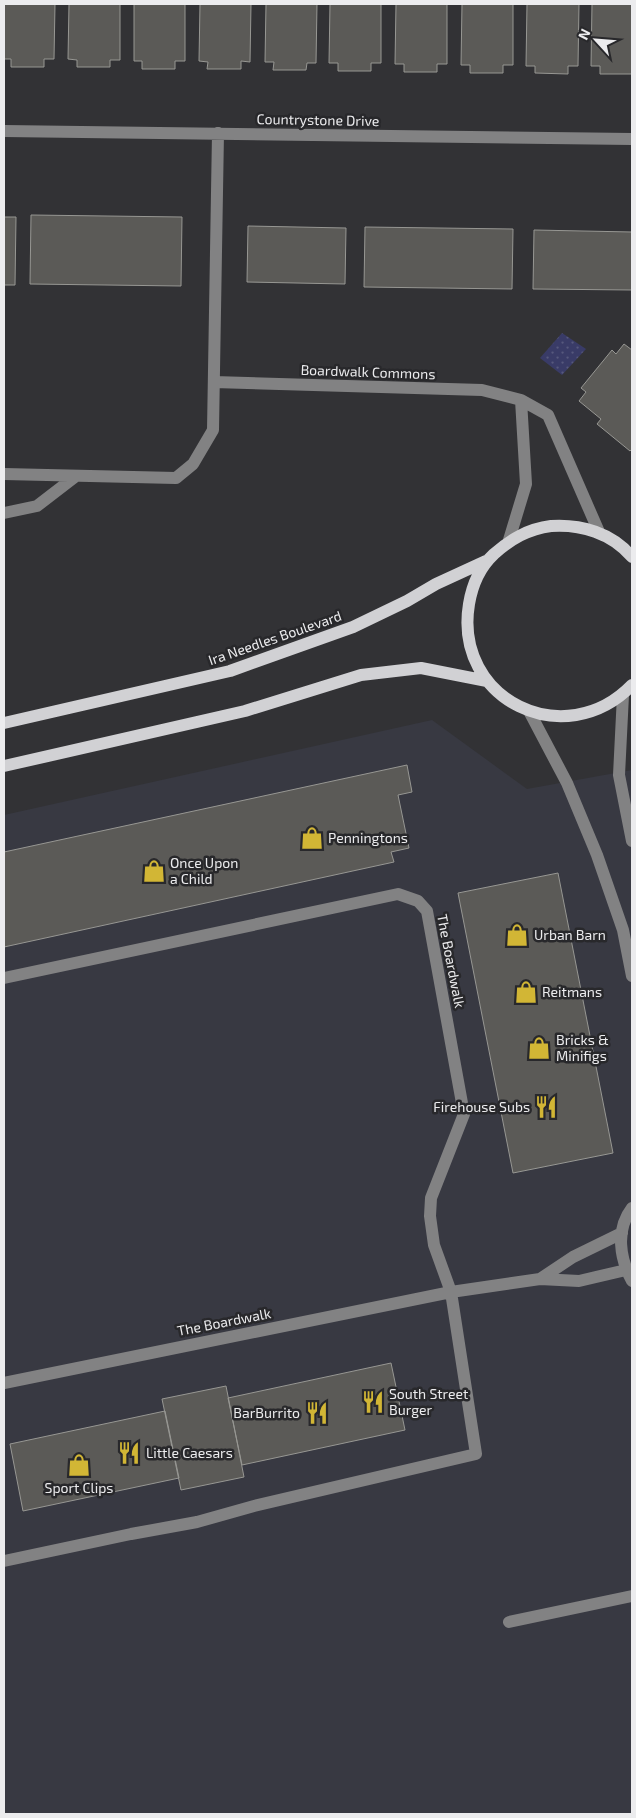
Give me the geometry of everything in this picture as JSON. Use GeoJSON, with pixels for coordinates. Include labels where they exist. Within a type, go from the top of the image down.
{"type":"FeatureCollection","features":[{"type":"Feature","properties":{"kind":"main road"},"geometry":{"type":"LineString","coordinates":[[632,557],[625,548],[599,532],[569,525],[538,528],[509,540],[486,562],[471,590],[466,621],[471,653],[487,681],[506,699],[529,711],[554,717],[579,716],[602,708],[623,695],[632,685]]}},
{"type":"Feature","properties":{"kind":"main road","name":"Ira Needles Boulevard"},"geometry":{"type":"LineString","coordinates":[[4,723],[230,671],[353,627],[407,601],[436,584],[486,562]]}},
{"type":"Feature","properties":{"kind":"main road"},"geometry":{"type":"LineString","coordinates":[[4,766],[245,711],[361,676],[421,668],[487,681]]}},
{"type":"Feature","properties":{"kind":"street","name":"Countrystone Drive"},"geometry":{"type":"LineString","coordinates":[[4,131],[632,139]]}},
{"type":"Feature","properties":{"kind":"street"},"geometry":{"type":"LineString","coordinates":[[4,474],[176,478],[193,464],[213,430],[218,133]]}},
{"type":"Feature","properties":{"kind":"street","name":"Boardwalk Commons"},"geometry":{"type":"LineString","coordinates":[[214,382],[482,390],[521,400],[548,415],[599,532]]}},
{"type":"Feature","properties":{"kind":"street"},"geometry":{"type":"LineString","coordinates":[[509,540],[526,484],[521,400]]}},
{"type":"Feature","properties":{"kind":"street"},"geometry":{"type":"LineString","coordinates":[[4,513],[37,506],[76,476]]}},
{"type":"Feature","properties":{"kind":"street"},"geometry":{"type":"LineString","coordinates":[[623,695],[619,775],[632,841]]}},
{"type":"Feature","properties":{"kind":"street"},"geometry":{"type":"LineString","coordinates":[[529,711],[567,783],[597,855],[624,930],[632,976]]}},
{"type":"Feature","properties":{"kind":"street","name":"The Boardwalk"},"geometry":{"type":"LineString","coordinates":[[4,978],[398,894],[418,901],[427,911],[464,1114],[431,1198],[430,1207],[434,1245],[451,1292]]}},
{"type":"Feature","properties":{"kind":"street"},"geometry":{"type":"LineString","coordinates":[[629,1275],[622,1258],[622,1233],[632,1208]]}},
{"type":"Feature","properties":{"kind":"street","name":"The Boardwalk"},"geometry":{"type":"LineString","coordinates":[[540,1279],[573,1257],[622,1233]]}},
{"type":"Feature","properties":{"kind":"street","name":"The Boardwalk"},"geometry":{"type":"LineString","coordinates":[[4,1383],[451,1292],[540,1279],[579,1281],[629,1275]]}},
{"type":"Feature","properties":{"kind":"street"},"geometry":{"type":"LineString","coordinates":[[4,1562],[197,1522],[254,1506],[476,1454],[451,1292]]}},
{"type":"Feature","properties":{"kind":"street"},"geometry":{"type":"LineString","coordinates":[[509,1622],[632,1596]]}},
{"type":"Feature","properties":{"kind":"shaded area"},"geometry":{"type":"Polygon","coordinates":[[[562,333],[586,349],[562,375],[540,358],[562,333]]]}},
{"type":"Feature","properties":{"kind":"shaded area"},"geometry":{"type":"Polygon","coordinates":[[[432,720],[527,789],[632,770],[632,1814],[4,1814],[4,815],[432,720]]]}},
{"type":"Feature","properties":{"kind":"building"},"geometry":{"type":"Polygon","coordinates":[[[4,4],[55,4],[54,59],[44,59],[44,67],[11,67],[11,59],[4,59],[4,4]]]}},
{"type":"Feature","properties":{"kind":"building"},"geometry":{"type":"Polygon","coordinates":[[[69,4],[120,4],[120,60],[110,60],[110,67],[77,67],[77,60],[68,59],[69,4]]]}},
{"type":"Feature","properties":{"kind":"building"},"geometry":{"type":"Polygon","coordinates":[[[134,4],[185,4],[185,61],[175,61],[175,69],[142,69],[142,61],[134,61],[134,4]]]}},
{"type":"Feature","properties":{"kind":"building"},"geometry":{"type":"Polygon","coordinates":[[[200,4],[251,4],[250,62],[241,61],[241,69],[207,69],[208,62],[199,61],[200,4]]]}},
{"type":"Feature","properties":{"kind":"building"},"geometry":{"type":"Polygon","coordinates":[[[266,4],[317,4],[316,63],[307,63],[306,70],[273,70],[274,62],[265,62],[266,4]]]}},
{"type":"Feature","properties":{"kind":"building"},"geometry":{"type":"Polygon","coordinates":[[[330,4],[381,4],[381,63],[371,63],[371,71],[338,71],[338,63],[329,63],[330,4]]]}},
{"type":"Feature","properties":{"kind":"building"},"geometry":{"type":"Polygon","coordinates":[[[396,4],[447,4],[447,64],[437,64],[437,72],[404,72],[404,64],[395,64],[396,4]]]}},
{"type":"Feature","properties":{"kind":"building"},"geometry":{"type":"Polygon","coordinates":[[[462,4],[513,4],[513,65],[503,65],[503,73],[470,73],[470,65],[461,65],[462,4]]]}},
{"type":"Feature","properties":{"kind":"building"},"geometry":{"type":"Polygon","coordinates":[[[527,4],[579,4],[578,66],[568,66],[568,74],[535,73],[535,66],[526,66],[527,4]]]}},
{"type":"Feature","properties":{"kind":"building"},"geometry":{"type":"Polygon","coordinates":[[[592,4],[632,4],[632,74],[600,74],[600,66],[591,66],[592,4]]]}},
{"type":"Feature","properties":{"kind":"building"},"geometry":{"type":"Polygon","coordinates":[[[31,215],[182,217],[181,286],[30,284],[31,215]]]}},
{"type":"Feature","properties":{"kind":"building"},"geometry":{"type":"Polygon","coordinates":[[[4,217],[16,217],[15,285],[4,285],[4,217]]]}},
{"type":"Feature","properties":{"kind":"building"},"geometry":{"type":"Polygon","coordinates":[[[248,226],[346,228],[345,284],[247,282],[248,226]]]}},
{"type":"Feature","properties":{"kind":"building"},"geometry":{"type":"Polygon","coordinates":[[[365,227],[513,229],[512,289],[364,287],[365,227]]]}},
{"type":"Feature","properties":{"kind":"building"},"geometry":{"type":"Polygon","coordinates":[[[534,230],[632,232],[632,290],[533,289],[534,230]]]}},
{"type":"Feature","properties":{"kind":"building"},"geometry":{"type":"Polygon","coordinates":[[[624,344],[632,350],[632,449],[630,451],[597,424],[601,419],[579,401],[586,392],[581,388],[612,350],[616,354],[624,344]]]}},
{"type":"Feature","properties":{"kind":"building"},"geometry":{"type":"Polygon","coordinates":[[[407,765],[412,792],[398,795],[409,848],[391,852],[394,862],[4,947],[4,852],[407,765]]]}},
{"type":"Feature","properties":{"kind":"building"},"geometry":{"type":"Polygon","coordinates":[[[558,873],[613,1153],[513,1173],[458,893],[558,873]]]}},
{"type":"Feature","properties":{"kind":"building"},"geometry":{"type":"Polygon","coordinates":[[[391,1363],[405,1430],[242,1465],[228,1398],[391,1363]]]}},
{"type":"Feature","properties":{"kind":"building"},"geometry":{"type":"Polygon","coordinates":[[[226,1386],[244,1477],[181,1490],[162,1399],[226,1386]]]}},
{"type":"Feature","properties":{"kind":"building"},"geometry":{"type":"Polygon","coordinates":[[[165,1411],[179,1478],[23,1511],[10,1444],[165,1411]]]}},
{"type":"Feature","properties":{"kind":"place","name":"Penningtons"},"geometry":{"type":"Point","coordinates":[312,838]}},
{"type":"Feature","properties":{"kind":"place","name":"Once Upon a Child"},"geometry":{"type":"Point","coordinates":[154,871]}},
{"type":"Feature","properties":{"kind":"place","name":"Urban Barn"},"geometry":{"type":"Point","coordinates":[517,935]}},
{"type":"Feature","properties":{"kind":"place","name":"Reitmans"},"geometry":{"type":"Point","coordinates":[526,992]}},
{"type":"Feature","properties":{"kind":"place","name":"Bricks & Minifigs"},"geometry":{"type":"Point","coordinates":[539,1048]}},
{"type":"Feature","properties":{"kind":"place","name":"Firehouse Subs"},"geometry":{"type":"Point","coordinates":[546,1107]}},
{"type":"Feature","properties":{"kind":"place","name":"South Street Burger"},"geometry":{"type":"Point","coordinates":[373,1402]}},
{"type":"Feature","properties":{"kind":"place","name":"BarBurrito"},"geometry":{"type":"Point","coordinates":[317,1413]}},
{"type":"Feature","properties":{"kind":"place","name":"Little Caesars"},"geometry":{"type":"Point","coordinates":[129,1453]}},
{"type":"Feature","properties":{"kind":"place","name":"Sport Clips"},"geometry":{"type":"Point","coordinates":[79,1465]}}]}
